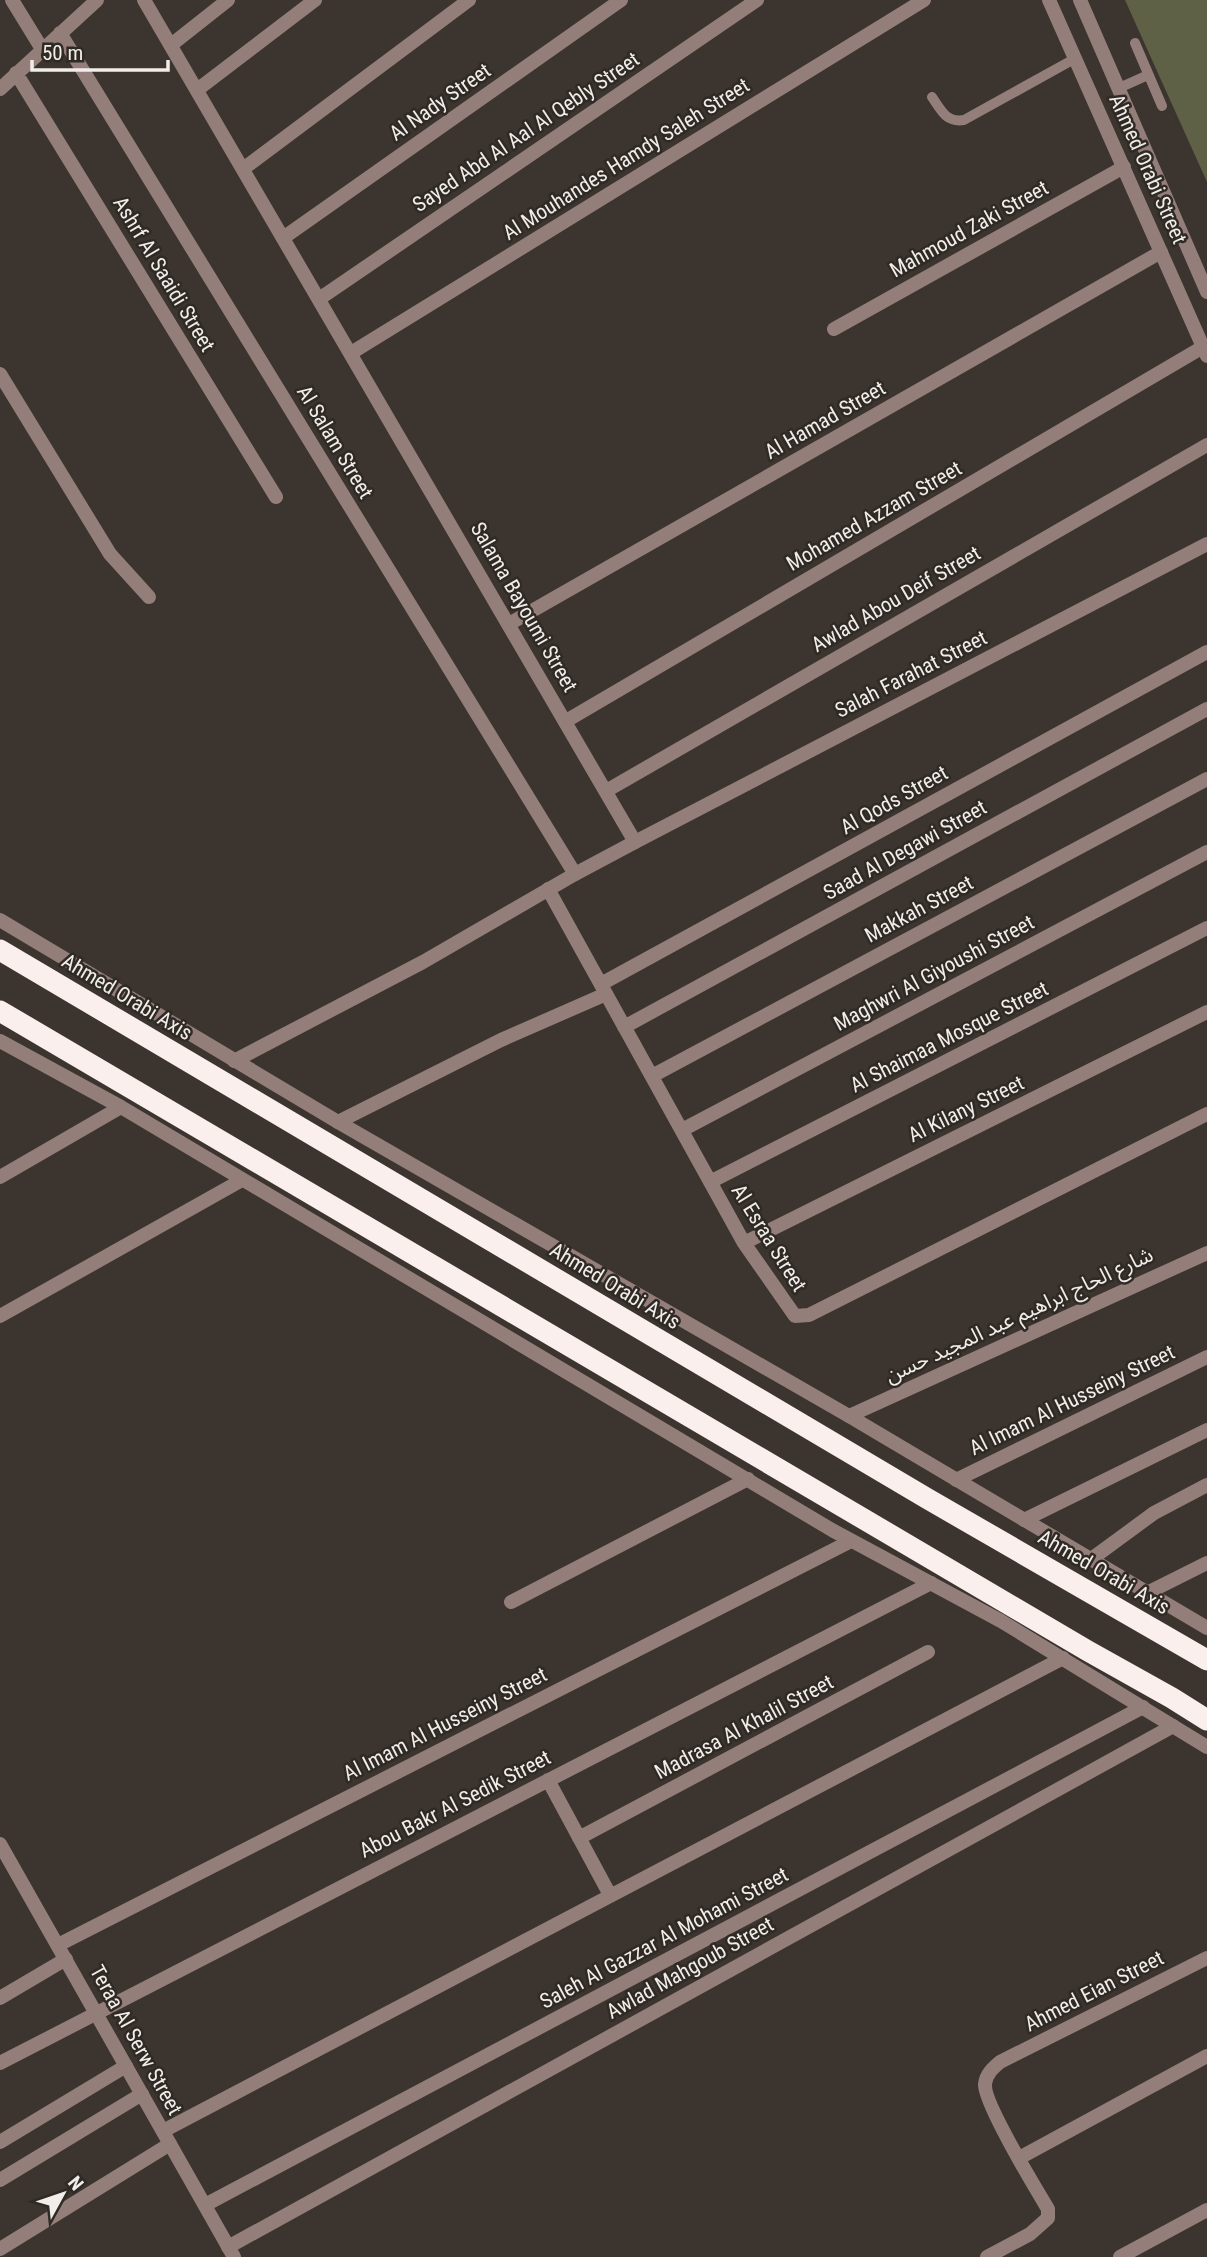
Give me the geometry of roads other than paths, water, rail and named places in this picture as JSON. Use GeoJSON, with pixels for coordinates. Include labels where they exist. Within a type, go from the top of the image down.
{"type":"FeatureCollection","features":[{"type":"Feature","properties":{"kind":"highway","name":"Ahmed Orabi Axis"},"geometry":{"type":"LineString","coordinates":[[0,950],[928,1499],[1207,1660]]}},
{"type":"Feature","properties":{"kind":"highway"},"geometry":{"type":"LineString","coordinates":[[0,1012],[1207,1720]]}},
{"type":"Feature","properties":{"kind":"street"},"geometry":{"type":"LineString","coordinates":[[12,0],[42,49]]}},
{"type":"Feature","properties":{"kind":"street"},"geometry":{"type":"LineString","coordinates":[[0,89],[97,0]]}},
{"type":"Feature","properties":{"kind":"street"},"geometry":{"type":"LineString","coordinates":[[170,45],[228,0]]}},
{"type":"Feature","properties":{"kind":"street"},"geometry":{"type":"LineString","coordinates":[[197,90],[315,0]]}},
{"type":"Feature","properties":{"kind":"street"},"geometry":{"type":"LineString","coordinates":[[243,169],[469,0]]}},
{"type":"Feature","properties":{"kind":"street","name":"Al Nady Street"},"geometry":{"type":"LineString","coordinates":[[283,238],[621,0]]}},
{"type":"Feature","properties":{"kind":"street","name":"Sayed Abd Al Aal Al Qebly Street"},"geometry":{"type":"LineString","coordinates":[[319,299],[757,0]]}},
{"type":"Feature","properties":{"kind":"street","name":"Al Mouhandes Hamdy Saleh Street"},"geometry":{"type":"LineString","coordinates":[[351,354],[924,0]]}},
{"type":"Feature","properties":{"kind":"street","name":"Ahmed Orabi Street"},"geometry":{"type":"LineString","coordinates":[[1049,0],[1205,352]]}},
{"type":"Feature","properties":{"kind":"street","name":"Ahmed Orabi Street"},"geometry":{"type":"LineString","coordinates":[[1080,0],[1207,292]]}},
{"type":"Feature","properties":{"kind":"street","name":"Salama Bayoumi Street"},"geometry":{"type":"LineString","coordinates":[[150,2],[170,45],[635,842]]}},
{"type":"Feature","properties":{"kind":"street","name":"Al Salam Street"},"geometry":{"type":"LineString","coordinates":[[60,33],[575,874]]}},
{"type":"Feature","properties":{"kind":"street","name":"Ashrf Al Saaidi Street"},"geometry":{"type":"LineString","coordinates":[[16,73],[276,497]]}},
{"type":"Feature","properties":{"kind":"street","name":"Mahmoud Zaki Street"},"geometry":{"type":"LineString","coordinates":[[834,329],[1124,167]]}},
{"type":"Feature","properties":{"kind":"street","name":"Al Hamad Street"},"geometry":{"type":"LineString","coordinates":[[509,624],[1161,252]]}},
{"type":"Feature","properties":{"kind":"street","name":"Mohamed Azzam Street"},"geometry":{"type":"LineString","coordinates":[[566,721],[1205,352]]}},
{"type":"Feature","properties":{"kind":"street"},"geometry":{"type":"LineString","coordinates":[[0,374],[110,554],[149,597]]}},
{"type":"Feature","properties":{"kind":"street","name":"Awlad Abou Deif Street"},"geometry":{"type":"LineString","coordinates":[[606,791],[1207,444]]}},
{"type":"Feature","properties":{"kind":"street","name":"Salah Farahat Street"},"geometry":{"type":"LineString","coordinates":[[635,842],[1207,544]]}},
{"type":"Feature","properties":{"kind":"street","name":"Al Qods Street"},"geometry":{"type":"LineString","coordinates":[[338,1122],[603,989],[1207,652]]}},
{"type":"Feature","properties":{"kind":"street","name":"Saad Al Degawi Street"},"geometry":{"type":"LineString","coordinates":[[624,1027],[1207,709]]}},
{"type":"Feature","properties":{"kind":"street","name":"Makkah Street"},"geometry":{"type":"LineString","coordinates":[[652,1076],[1207,779]]}},
{"type":"Feature","properties":{"kind":"street"},"geometry":{"type":"LineString","coordinates":[[234,1061],[423,962],[635,842]]}},
{"type":"Feature","properties":{"kind":"street","name":"Maghwri Al Giyoushi Street"},"geometry":{"type":"LineString","coordinates":[[682,1130],[1207,852]]}},
{"type":"Feature","properties":{"kind":"street","name":"Al Esraa Street"},"geometry":{"type":"LineString","coordinates":[[548,889],[744,1243],[792,1313],[800,1317],[1207,1114]]}},
{"type":"Feature","properties":{"kind":"street"},"geometry":{"type":"LineString","coordinates":[[0,920],[234,1061],[849,1416],[1207,1628]]}},
{"type":"Feature","properties":{"kind":"street","name":"Al Shaimaa Mosque Street"},"geometry":{"type":"LineString","coordinates":[[710,1182],[1207,928]]}},
{"type":"Feature","properties":{"kind":"street","name":"Al Kilany Street"},"geometry":{"type":"LineString","coordinates":[[744,1243],[1207,1012]]}},
{"type":"Feature","properties":{"kind":"street"},"geometry":{"type":"LineString","coordinates":[[0,1041],[121,1107],[851,1541],[1001,1621],[1207,1746]]}},
{"type":"Feature","properties":{"kind":"street"},"geometry":{"type":"LineString","coordinates":[[0,1177],[121,1107]]}},
{"type":"Feature","properties":{"kind":"street"},"geometry":{"type":"LineString","coordinates":[[0,1316],[242,1180]]}},
{"type":"Feature","properties":{"kind":"street","name":"شارع الحاج ابراهيم عبد المجيد حسن"},"geometry":{"type":"LineString","coordinates":[[849,1416],[1207,1253]]}},
{"type":"Feature","properties":{"kind":"street","name":"Al Imam Al Husseiny Street"},"geometry":{"type":"LineString","coordinates":[[956,1480],[1207,1357]]}},
{"type":"Feature","properties":{"kind":"street"},"geometry":{"type":"LineString","coordinates":[[1024,1520],[1207,1430]]}},
{"type":"Feature","properties":{"kind":"street"},"geometry":{"type":"LineString","coordinates":[[511,1602],[748,1479]]}},
{"type":"Feature","properties":{"kind":"street"},"geometry":{"type":"LineString","coordinates":[[1090,1560],[1154,1513],[1207,1485]]}},
{"type":"Feature","properties":{"kind":"street","name":"Al Imam Al Husseiny Street"},"geometry":{"type":"LineString","coordinates":[[58,1945],[851,1541]]}},
{"type":"Feature","properties":{"kind":"street"},"geometry":{"type":"LineString","coordinates":[[1147,1592],[1207,1563]]}},
{"type":"Feature","properties":{"kind":"street","name":"Abou Bakr Al Sedik Street"},"geometry":{"type":"LineString","coordinates":[[0,2063],[931,1583]]}},
{"type":"Feature","properties":{"kind":"street","name":"Madrasa Al Khalil Street"},"geometry":{"type":"LineString","coordinates":[[579,1839],[928,1652]]}},
{"type":"Feature","properties":{"kind":"street"},"geometry":{"type":"LineString","coordinates":[[0,2249],[157,2152],[167,2138],[610,1895],[1062,1658]]}},
{"type":"Feature","properties":{"kind":"street","name":"Saleh Al Gazzar Al Mohami Street"},"geometry":{"type":"LineString","coordinates":[[205,2205],[1143,1707]]}},
{"type":"Feature","properties":{"kind":"street","name":"Awlad Mahgoub Street"},"geometry":{"type":"LineString","coordinates":[[231,2252],[1173,1726]]}},
{"type":"Feature","properties":{"kind":"street"},"geometry":{"type":"LineString","coordinates":[[548,1780],[610,1895]]}},
{"type":"Feature","properties":{"kind":"street","name":"Teraa Al Serw Street"},"geometry":{"type":"LineString","coordinates":[[0,1844],[231,2252]]}},
{"type":"Feature","properties":{"kind":"street","name":"Ahmed Eian Street"},"geometry":{"type":"LineString","coordinates":[[1019,2158],[987,2095],[985,2084],[989,2071],[1000,2062],[1207,1958]]}},
{"type":"Feature","properties":{"kind":"street"},"geometry":{"type":"LineString","coordinates":[[0,1998],[66,1959]]}},
{"type":"Feature","properties":{"kind":"street"},"geometry":{"type":"LineString","coordinates":[[987,2257],[1030,2234],[1048,2218],[1048,2209],[1019,2158],[1207,2056]]}},
{"type":"Feature","properties":{"kind":"street"},"geometry":{"type":"LineString","coordinates":[[0,2142],[126,2066]]}},
{"type":"Feature","properties":{"kind":"street"},"geometry":{"type":"LineString","coordinates":[[0,2180],[142,2094]]}},
{"type":"Feature","properties":{"kind":"street"},"geometry":{"type":"LineString","coordinates":[[1119,2257],[1207,2210]]}},
{"type":"Feature","properties":{"kind":"lane"},"geometry":{"type":"LineString","coordinates":[[1135,43],[1162,106]]}},
{"type":"Feature","properties":{"kind":"lane"},"geometry":{"type":"LineString","coordinates":[[932,97],[945,116],[951,120],[964,120],[1076,58]]}},
{"type":"Feature","properties":{"kind":"lane"},"geometry":{"type":"LineString","coordinates":[[1119,88],[1148,75]]}}]}
